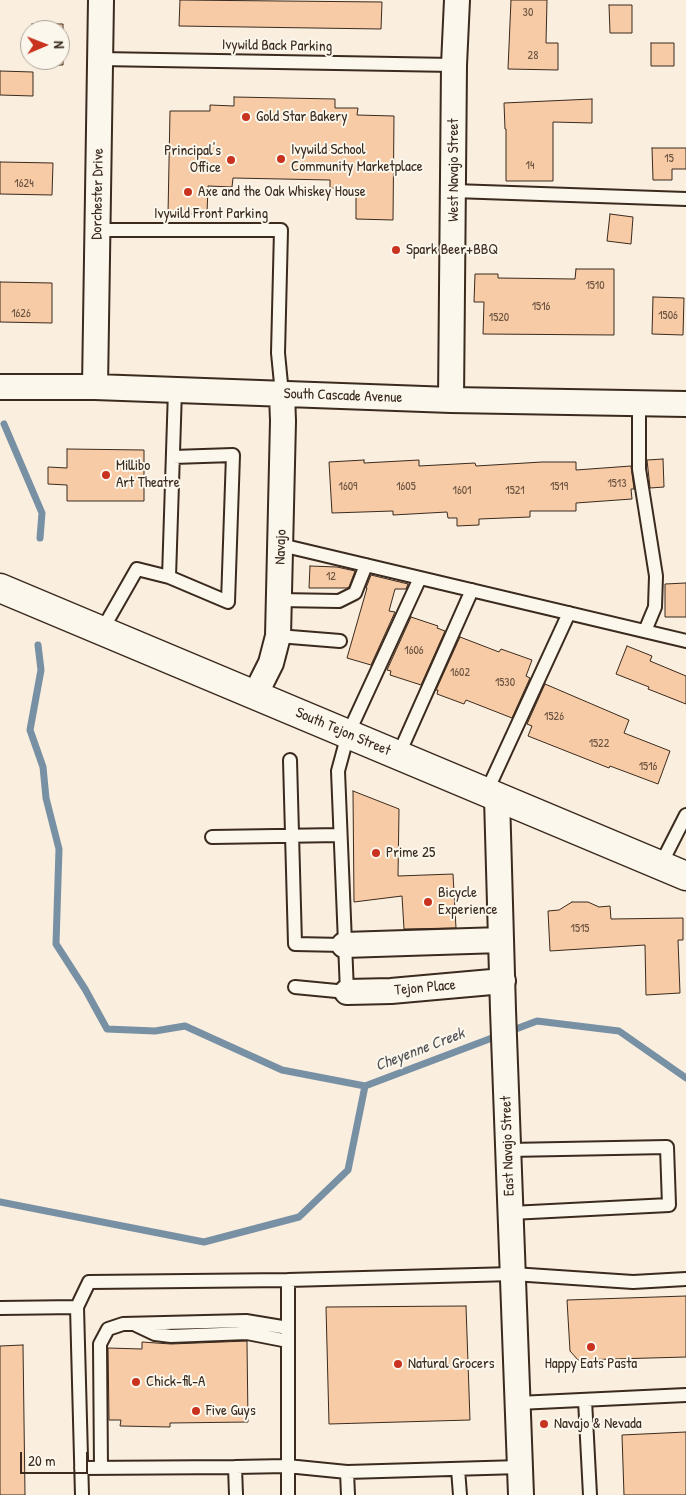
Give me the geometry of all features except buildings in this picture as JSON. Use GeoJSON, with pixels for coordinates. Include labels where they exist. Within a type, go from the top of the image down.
{"type":"FeatureCollection","features":[{"type":"Feature","properties":{"kind":"main road","name":"South Tejon Street"},"geometry":{"type":"LineString","coordinates":[[0,588],[686,876]]}},
{"type":"Feature","properties":{"kind":"street","name":"Dorchester Drive"},"geometry":{"type":"LineString","coordinates":[[95,387],[101,0]]}},
{"type":"Feature","properties":{"kind":"street","name":"West Navajo Street"},"geometry":{"type":"LineString","coordinates":[[451,400],[454,65],[457,0]]}},
{"type":"Feature","properties":{"kind":"street","name":"South Cascade Avenue"},"geometry":{"type":"LineString","coordinates":[[0,387],[95,387],[451,400],[686,404]]}},
{"type":"Feature","properties":{"kind":"street","name":"Navajo"},"geometry":{"type":"LineString","coordinates":[[255,695],[271,663],[278,636],[282,394]]}},
{"type":"Feature","properties":{"kind":"street","name":"East Navajo Street"},"geometry":{"type":"LineString","coordinates":[[492,795],[501,940],[521,1495]]}},
{"type":"Feature","properties":{"kind":"street"},"geometry":{"type":"LineString","coordinates":[[344,945],[501,940]]}},
{"type":"Feature","properties":{"kind":"street","name":"Tejon Place"},"geometry":{"type":"LineString","coordinates":[[347,992],[391,991],[502,981]]}},
{"type":"Feature","properties":{"kind":"lane","name":"Ivywild Back Parking"},"geometry":{"type":"LineString","coordinates":[[100,59],[454,65]]}},
{"type":"Feature","properties":{"kind":"lane"},"geometry":{"type":"LineString","coordinates":[[454,192],[686,199]]}},
{"type":"Feature","properties":{"kind":"lane","name":"Ivywild Front Parking"},"geometry":{"type":"LineString","coordinates":[[97,230],[281,230],[278,353],[282,394]]}},
{"type":"Feature","properties":{"kind":"lane"},"geometry":{"type":"LineString","coordinates":[[169,577],[175,390]]}},
{"type":"Feature","properties":{"kind":"lane"},"geometry":{"type":"LineString","coordinates":[[639,403],[639,469],[656,576],[655,607],[645,631]]}},
{"type":"Feature","properties":{"kind":"lane"},"geometry":{"type":"LineString","coordinates":[[101,632],[137,569],[169,577],[228,602],[233,455],[173,457]]}},
{"type":"Feature","properties":{"kind":"lane"},"geometry":{"type":"LineString","coordinates":[[281,545],[686,641]]}},
{"type":"Feature","properties":{"kind":"lane"},"geometry":{"type":"LineString","coordinates":[[279,600],[339,601],[355,593],[366,565]]}},
{"type":"Feature","properties":{"kind":"lane"},"geometry":{"type":"LineString","coordinates":[[295,987],[347,992],[338,771],[348,734],[420,578]]}},
{"type":"Feature","properties":{"kind":"lane"},"geometry":{"type":"LineString","coordinates":[[398,756],[472,590]]}},
{"type":"Feature","properties":{"kind":"lane"},"geometry":{"type":"LineString","coordinates":[[492,795],[569,613]]}},
{"type":"Feature","properties":{"kind":"lane"},"geometry":{"type":"LineString","coordinates":[[278,636],[340,641]]}},
{"type":"Feature","properties":{"kind":"lane"},"geometry":{"type":"LineString","coordinates":[[290,760],[295,944],[344,945]]}},
{"type":"Feature","properties":{"kind":"lane"},"geometry":{"type":"LineString","coordinates":[[660,866],[686,815]]}},
{"type":"Feature","properties":{"kind":"lane"},"geometry":{"type":"LineString","coordinates":[[212,837],[340,835]]}},
{"type":"Feature","properties":{"kind":"lane"},"geometry":{"type":"LineString","coordinates":[[509,1150],[667,1147],[670,1205],[511,1213]]}},
{"type":"Feature","properties":{"kind":"lane"},"geometry":{"type":"LineString","coordinates":[[82,1495],[77,1307],[89,1282],[471,1277],[513,1274],[633,1282],[686,1279]]}},
{"type":"Feature","properties":{"kind":"lane"},"geometry":{"type":"LineString","coordinates":[[288,1280],[288,1495]]}},
{"type":"Feature","properties":{"kind":"lane"},"geometry":{"type":"LineString","coordinates":[[0,1308],[77,1307]]}},
{"type":"Feature","properties":{"kind":"lane"},"geometry":{"type":"LineString","coordinates":[[101,1468],[100,1344],[108,1329],[123,1324],[131,1324],[155,1334],[171,1336],[247,1333],[288,1335]]}},
{"type":"Feature","properties":{"kind":"lane"},"geometry":{"type":"LineString","coordinates":[[518,1403],[686,1395]]}},
{"type":"Feature","properties":{"kind":"lane"},"geometry":{"type":"LineString","coordinates":[[585,1400],[590,1495]]}},
{"type":"Feature","properties":{"kind":"lane"},"geometry":{"type":"LineString","coordinates":[[81,1468],[288,1466],[347,1472],[520,1467]]}},
{"type":"Feature","properties":{"kind":"lane"},"geometry":{"type":"LineString","coordinates":[[236,1467],[236,1495]]}},
{"type":"Feature","properties":{"kind":"lane"},"geometry":{"type":"LineString","coordinates":[[458,1469],[460,1495]]}},
{"type":"Feature","properties":{"kind":"lane"},"geometry":{"type":"LineString","coordinates":[[347,1472],[348,1495]]}},
{"type":"Feature","properties":{"kind":"waterway"},"geometry":{"type":"LineString","coordinates":[[4,424],[42,513],[40,538]]}},
{"type":"Feature","properties":{"kind":"waterway"},"geometry":{"type":"LineString","coordinates":[[38,645],[41,670],[30,730],[43,767],[46,798],[59,849],[56,944],[85,989],[107,1029],[155,1031],[185,1026],[282,1070],[365,1086]]}},
{"type":"Feature","properties":{"kind":"waterway","name":"Cheyenne Creek"},"geometry":{"type":"LineString","coordinates":[[0,1202],[204,1242],[299,1217],[348,1170],[365,1086],[537,1021],[619,1031],[686,1078]]}},
{"type":"Feature","properties":{"kind":"place","name":"Gold Star Bakery"},"geometry":{"type":"Point","coordinates":[246,117]}},
{"type":"Feature","properties":{"kind":"place","name":"Ivywild School Community Marketplace"},"geometry":{"type":"Point","coordinates":[281,159]}},
{"type":"Feature","properties":{"kind":"place","name":"Principal's Office"},"geometry":{"type":"Point","coordinates":[231,160]}},
{"type":"Feature","properties":{"kind":"place","name":"Axe and the Oak Whiskey House"},"geometry":{"type":"Point","coordinates":[188,192]}},
{"type":"Feature","properties":{"kind":"place","name":"Spark Beer+BBQ"},"geometry":{"type":"Point","coordinates":[396,250]}},
{"type":"Feature","properties":{"kind":"place","name":"Millibo Art Theatre"},"geometry":{"type":"Point","coordinates":[106,475]}},
{"type":"Feature","properties":{"kind":"place","name":"Prime 25"},"geometry":{"type":"Point","coordinates":[376,853]}},
{"type":"Feature","properties":{"kind":"place","name":"Bicycle Experience"},"geometry":{"type":"Point","coordinates":[428,902]}},
{"type":"Feature","properties":{"kind":"place","name":"Happy Eats Pasta"},"geometry":{"type":"Point","coordinates":[591,1347]}},
{"type":"Feature","properties":{"kind":"place","name":"Natural Grocers"},"geometry":{"type":"Point","coordinates":[398,1364]}},
{"type":"Feature","properties":{"kind":"place","name":"Chick-fil-A"},"geometry":{"type":"Point","coordinates":[136,1382]}},
{"type":"Feature","properties":{"kind":"place","name":"Five Guys"},"geometry":{"type":"Point","coordinates":[196,1411]}},
{"type":"Feature","properties":{"kind":"place","name":"Navajo & Nevada"},"geometry":{"type":"Point","coordinates":[544,1424]}}]}
